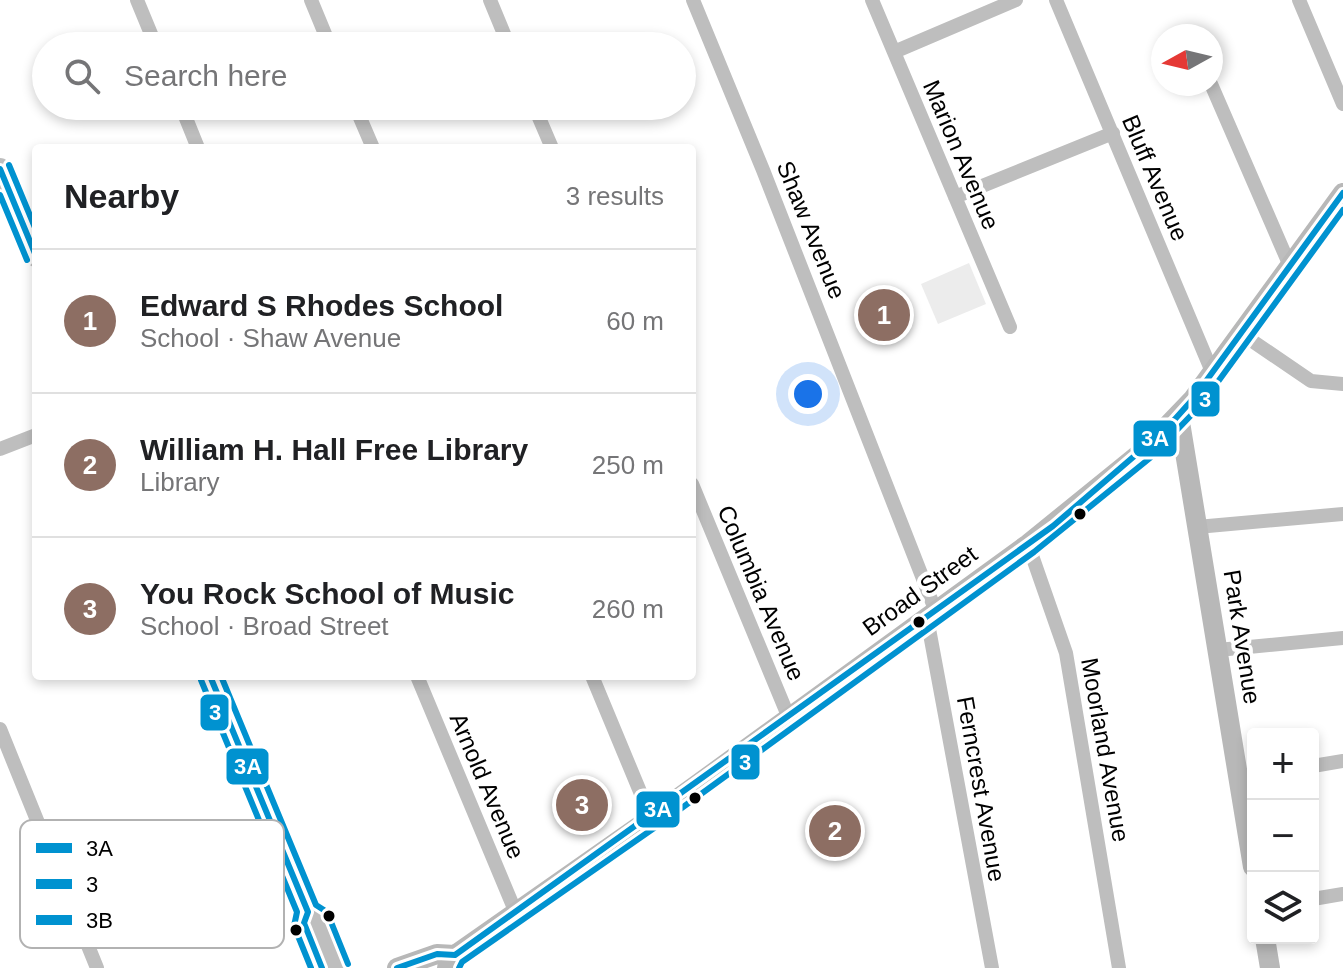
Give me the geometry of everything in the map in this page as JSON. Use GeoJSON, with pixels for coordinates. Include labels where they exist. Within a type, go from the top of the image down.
{"type":"FeatureCollection","features":[{"type":"Feature","properties":{"kind":"main road"},"geometry":{"type":"LineString","coordinates":[[0,169],[5,194],[32,248]]}},
{"type":"Feature","properties":{"kind":"main road","name":"Broad Street"},"geometry":{"type":"LineString","coordinates":[[397,968],[437,954],[451,962],[932,615],[1116,474],[1179,416],[1342,196]]}},
{"type":"Feature","properties":{"kind":"main road","name":"Park Avenue"},"geometry":{"type":"LineString","coordinates":[[1179,416],[1218,650],[1246,778],[1248,800]]}},
{"type":"Feature","properties":{"kind":"main road"},"geometry":{"type":"LineString","coordinates":[[212,680],[270,820]]}},
{"type":"Feature","properties":{"kind":"main road"},"geometry":{"type":"LineString","coordinates":[[284,854],[308,912],[318,917],[339,968]]}},
{"type":"Feature","properties":{"kind":"main road"},"geometry":{"type":"LineString","coordinates":[[308,912],[304,923],[322,968]]}},
{"type":"Feature","properties":{"kind":"main road"},"geometry":{"type":"LineString","coordinates":[[1266,944],[1270,968]]}},
{"type":"Feature","properties":{"kind":"street"},"geometry":{"type":"LineString","coordinates":[[137,0],[150,32]]}},
{"type":"Feature","properties":{"kind":"street"},"geometry":{"type":"LineString","coordinates":[[311,0],[324,32]]}},
{"type":"Feature","properties":{"kind":"street"},"geometry":{"type":"LineString","coordinates":[[490,0],[503,32]]}},
{"type":"Feature","properties":{"kind":"street","name":"Shaw Avenue"},"geometry":{"type":"LineString","coordinates":[[693,0],[763,170],[932,615]]}},
{"type":"Feature","properties":{"kind":"street","name":"Marion Avenue"},"geometry":{"type":"LineString","coordinates":[[872,0],[1010,327]]}},
{"type":"Feature","properties":{"kind":"street"},"geometry":{"type":"LineString","coordinates":[[894,52],[1016,0]]}},
{"type":"Feature","properties":{"kind":"street"},"geometry":{"type":"LineString","coordinates":[[1299,0],[1343,104]]}},
{"type":"Feature","properties":{"kind":"street","name":"Bluff Avenue"},"geometry":{"type":"LineString","coordinates":[[1060,1],[1213,374]]}},
{"type":"Feature","properties":{"kind":"street"},"geometry":{"type":"LineString","coordinates":[[1216,96],[1290,266]]}},
{"type":"Feature","properties":{"kind":"street"},"geometry":{"type":"LineString","coordinates":[[187,120],[196,144]]}},
{"type":"Feature","properties":{"kind":"street"},"geometry":{"type":"LineString","coordinates":[[361,120],[371,144]]}},
{"type":"Feature","properties":{"kind":"street"},"geometry":{"type":"LineString","coordinates":[[540,120],[550,144]]}},
{"type":"Feature","properties":{"kind":"street"},"geometry":{"type":"LineString","coordinates":[[955,197],[1113,133]]}},
{"type":"Feature","properties":{"kind":"street"},"geometry":{"type":"LineString","coordinates":[[1242,334],[1311,381],[1326,385],[1343,384]]}},
{"type":"Feature","properties":{"kind":"street"},"geometry":{"type":"LineString","coordinates":[[0,449],[32,437]]}},
{"type":"Feature","properties":{"kind":"street","name":"Columbia Avenue"},"geometry":{"type":"LineString","coordinates":[[696,494],[789,718]]}},
{"type":"Feature","properties":{"kind":"street"},"geometry":{"type":"LineString","coordinates":[[1197,527],[1343,514]]}},
{"type":"Feature","properties":{"kind":"street","name":"Moorland Avenue"},"geometry":{"type":"LineString","coordinates":[[1028,544],[1066,653],[1119,968]]}},
{"type":"Feature","properties":{"kind":"street","name":"Ferncrest Avenue"},"geometry":{"type":"LineString","coordinates":[[932,615],[992,968]]}},
{"type":"Feature","properties":{"kind":"street"},"geometry":{"type":"LineString","coordinates":[[1218,650],[1343,638]]}},
{"type":"Feature","properties":{"kind":"street","name":"Arnold Avenue"},"geometry":{"type":"LineString","coordinates":[[419,680],[516,913]]}},
{"type":"Feature","properties":{"kind":"street"},"geometry":{"type":"LineString","coordinates":[[594,680],[651,818]]}},
{"type":"Feature","properties":{"kind":"street"},"geometry":{"type":"LineString","coordinates":[[0,729],[37,820]]}},
{"type":"Feature","properties":{"kind":"street"},"geometry":{"type":"LineString","coordinates":[[1319,765],[1343,761]]}},
{"type":"Feature","properties":{"kind":"street"},"geometry":{"type":"LineString","coordinates":[[1319,898],[1343,894]]}},
{"type":"Feature","properties":{"kind":"street"},"geometry":{"type":"LineString","coordinates":[[89,948],[97,968]]}},
{"type":"Feature","properties":{"kind":"shaded area"},"geometry":{"type":"Polygon","coordinates":[[[969,263],[986,304],[938,324],[921,284],[969,263]]]}},
{"type":"Feature","properties":{"kind":"transit line","name":"3B"},"geometry":{"type":"LineString","coordinates":[[9,165],[32,220]]}},
{"type":"Feature","properties":{"kind":"transit line","name":"3A"},"geometry":{"type":"LineString","coordinates":[[0,169],[32,246]]}},
{"type":"Feature","properties":{"kind":"transit line","name":"3A"},"geometry":{"type":"LineString","coordinates":[[397,968],[437,954],[455,955],[1053,526],[1167,428],[1193,399],[1343,193]]}},
{"type":"Feature","properties":{"kind":"transit line","name":"3"},"geometry":{"type":"LineString","coordinates":[[0,195],[27,260]]}},
{"type":"Feature","properties":{"kind":"transit line","name":"3"},"geometry":{"type":"LineString","coordinates":[[459,968],[462,962],[657,826],[1034,552],[1150,458],[1201,405],[1343,210]]}},
{"type":"Feature","properties":{"kind":"transit line","name":"3"},"geometry":{"type":"LineString","coordinates":[[201,680],[259,820]]}},
{"type":"Feature","properties":{"kind":"transit line","name":"3A"},"geometry":{"type":"LineString","coordinates":[[212,680],[270,820]]}},
{"type":"Feature","properties":{"kind":"transit line","name":"3B"},"geometry":{"type":"LineString","coordinates":[[223,680],[281,820]]}},
{"type":"Feature","properties":{"kind":"transit line","name":"3B"},"geometry":{"type":"LineString","coordinates":[[284,828],[316,905],[327,912],[348,964]]}},
{"type":"Feature","properties":{"kind":"transit line","name":"3A"},"geometry":{"type":"LineString","coordinates":[[284,854],[308,912],[304,923],[322,968]]}},
{"type":"Feature","properties":{"kind":"transit line","name":"3"},"geometry":{"type":"LineString","coordinates":[[284,881],[297,912],[294,926],[311,968]]}},
{"type":"Feature","properties":{"kind":"place","name":"Edward S Rhodes School"},"geometry":{"type":"Point","coordinates":[884,315]}},
{"type":"Feature","properties":{"kind":"place","name":"You Rock School of Music"},"geometry":{"type":"Point","coordinates":[582,805]}},
{"type":"Feature","properties":{"kind":"place","name":"William H. Hall Free Library"},"geometry":{"type":"Point","coordinates":[835,831]}}]}
